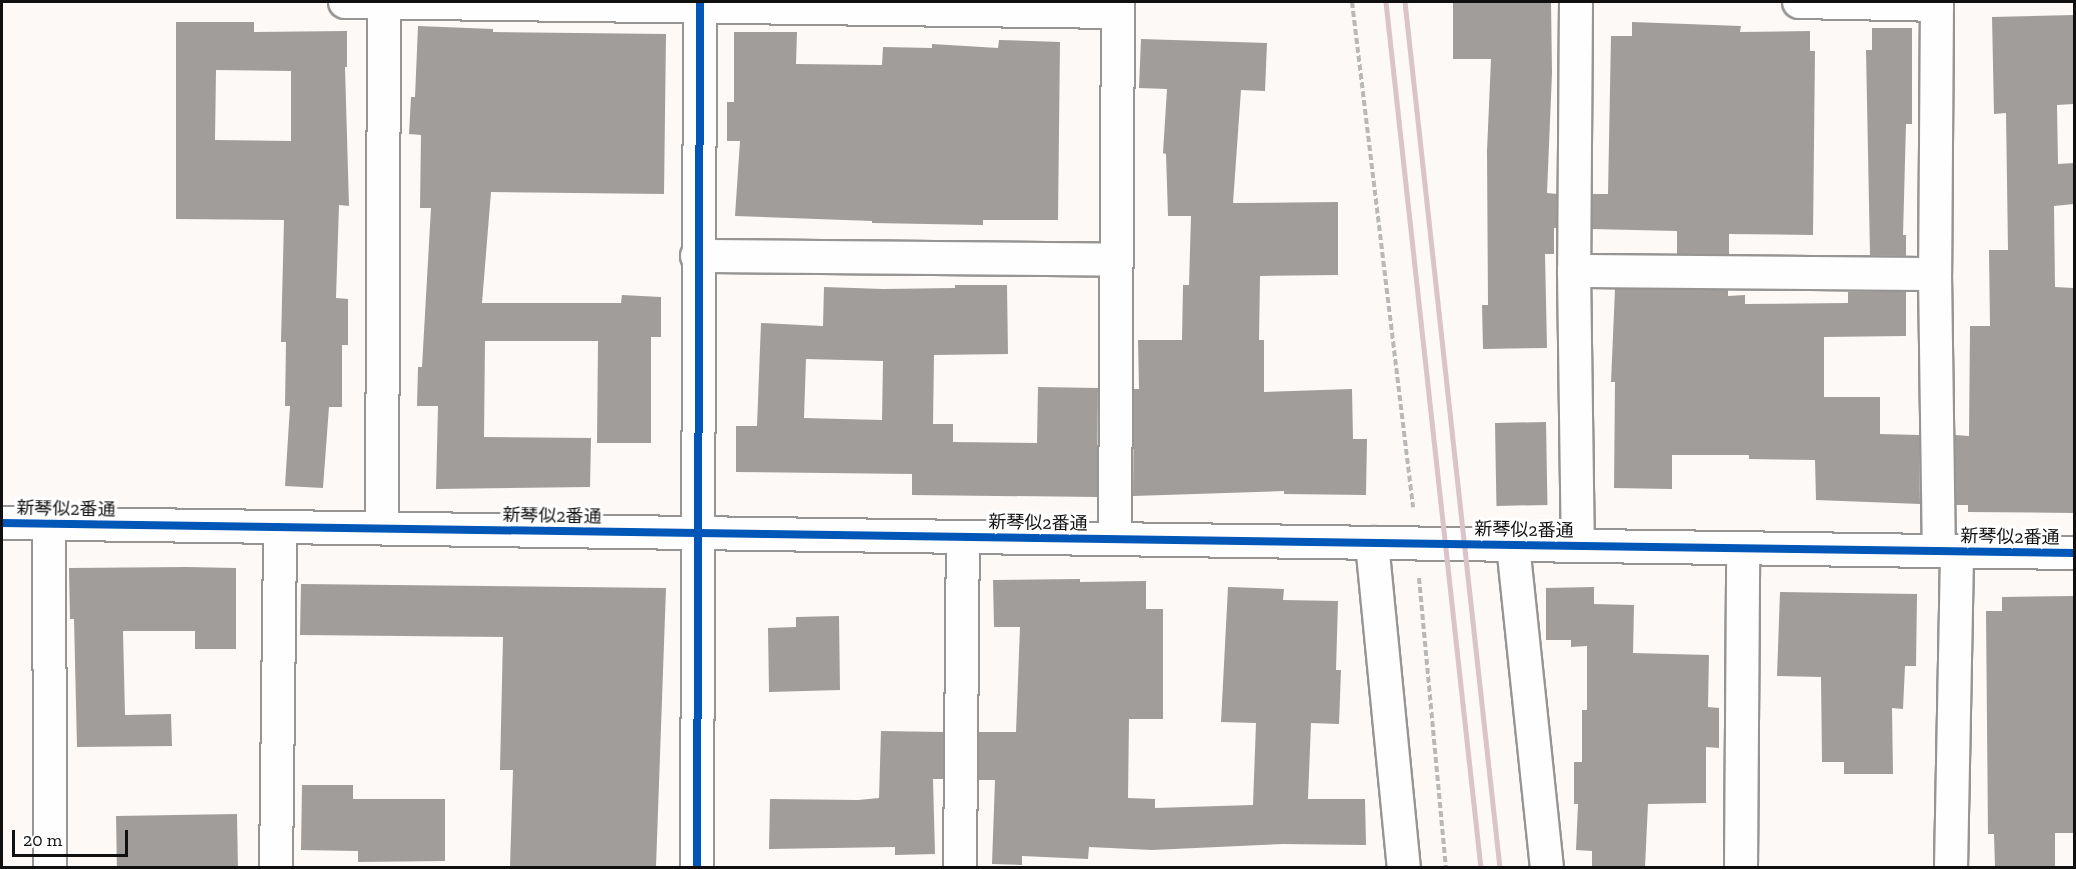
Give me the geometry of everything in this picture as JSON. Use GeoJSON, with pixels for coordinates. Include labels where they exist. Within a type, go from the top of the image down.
{"type":"FeatureCollection","features":[{"type":"Feature","properties":{"kind":"street"},"geometry":{"type":"LineString","coordinates":[[345,2],[1118,7],[1114,539]]}},
{"type":"Feature","properties":{"kind":"street"},"geometry":{"type":"LineString","coordinates":[[382,528],[384,2]]}},
{"type":"Feature","properties":{"kind":"street"},"geometry":{"type":"LineString","coordinates":[[1576,2],[1574,271],[1578,546]]}},
{"type":"Feature","properties":{"kind":"street"},"geometry":{"type":"LineString","coordinates":[[1799,2],[1937,3],[1935,274],[1948,551],[1951,867]]}},
{"type":"Feature","properties":{"kind":"street"},"geometry":{"type":"LineString","coordinates":[[697,867],[700,533],[697,256],[700,4]]}},
{"type":"Feature","properties":{"kind":"street"},"geometry":{"type":"LineString","coordinates":[[697,256],[1115,260]]}},
{"type":"Feature","properties":{"kind":"street"},"geometry":{"type":"LineString","coordinates":[[1574,271],[1935,274]]}},
{"type":"Feature","properties":{"kind":"street","name":"新琴似2番通"},"geometry":{"type":"LineString","coordinates":[[2,523],[2074,553]]}},
{"type":"Feature","properties":{"kind":"street"},"geometry":{"type":"LineString","coordinates":[[48,524],[50,867]]}},
{"type":"Feature","properties":{"kind":"street"},"geometry":{"type":"LineString","coordinates":[[276,867],[280,527]]}},
{"type":"Feature","properties":{"kind":"street"},"geometry":{"type":"LineString","coordinates":[[960,867],[963,537]]}},
{"type":"Feature","properties":{"kind":"street"},"geometry":{"type":"LineString","coordinates":[[1372,543],[1404,867]]}},
{"type":"Feature","properties":{"kind":"street"},"geometry":{"type":"LineString","coordinates":[[1513,545],[1547,867]]}},
{"type":"Feature","properties":{"kind":"street"},"geometry":{"type":"LineString","coordinates":[[1741,867],[1743,548]]}},
{"type":"Feature","properties":{"kind":"path"},"geometry":{"type":"LineString","coordinates":[[1352,2],[1414,513]]}},
{"type":"Feature","properties":{"kind":"path"},"geometry":{"type":"LineString","coordinates":[[1418,569],[1446,867]]}},
{"type":"Feature","properties":{"kind":"building"},"geometry":{"type":"Polygon","coordinates":[[[1453,2],[1551,2],[1552,73],[1547,193],[1557,194],[1554,254],[1545,254],[1547,348],[1483,349],[1482,305],[1488,305],[1487,151],[1491,59],[1453,59],[1453,2]]]}},
{"type":"Feature","properties":{"kind":"building"},"geometry":{"type":"Polygon","coordinates":[[[2074,15],[2074,104],[2057,105],[2058,164],[2074,163],[2074,204],[2054,206],[2055,287],[2074,288],[2074,513],[1968,512],[1968,505],[1956,505],[1955,435],[1969,436],[1970,326],[1990,326],[1989,250],[2008,250],[2006,113],[1994,114],[1992,17],[2074,15]]]}},
{"type":"Feature","properties":{"kind":"building"},"geometry":{"type":"Polygon","coordinates":[[[176,22],[254,22],[254,32],[347,31],[347,67],[345,67],[349,206],[339,205],[336,298],[348,299],[348,345],[342,345],[342,407],[329,407],[323,488],[285,486],[290,406],[285,406],[286,342],[281,342],[284,220],[176,219],[176,22]],[[216,70],[215,140],[291,141],[291,71],[216,70]]]}},
{"type":"Feature","properties":{"kind":"building"},"geometry":{"type":"Polygon","coordinates":[[[1632,22],[1741,26],[1740,32],[1810,31],[1810,51],[1815,51],[1813,235],[1729,234],[1729,254],[1677,254],[1677,231],[1592,229],[1593,194],[1608,194],[1611,36],[1632,36],[1632,22]]]}},
{"type":"Feature","properties":{"kind":"building"},"geometry":{"type":"Polygon","coordinates":[[[418,26],[493,29],[493,32],[666,34],[664,194],[491,192],[482,303],[621,303],[622,295],[661,297],[661,337],[651,337],[651,443],[597,443],[598,341],[485,341],[484,437],[591,438],[590,487],[436,489],[438,406],[417,406],[418,367],[422,367],[431,208],[420,208],[421,135],[409,134],[411,97],[415,97],[418,26]]]}},
{"type":"Feature","properties":{"kind":"building"},"geometry":{"type":"Polygon","coordinates":[[[1872,28],[1912,28],[1912,124],[1906,124],[1903,235],[1906,235],[1906,256],[1870,255],[1866,50],[1872,50],[1872,28]]]}},
{"type":"Feature","properties":{"kind":"building"},"geometry":{"type":"Polygon","coordinates":[[[734,32],[797,32],[796,64],[882,65],[883,47],[932,48],[932,44],[998,48],[999,40],[1060,42],[1058,220],[983,220],[983,225],[872,223],[872,221],[735,216],[740,141],[727,141],[727,102],[734,102],[734,32]]]}},
{"type":"Feature","properties":{"kind":"building"},"geometry":{"type":"Polygon","coordinates":[[[1141,39],[1267,43],[1265,91],[1241,90],[1233,203],[1338,202],[1338,275],[1260,276],[1259,340],[1264,340],[1264,392],[1352,389],[1353,439],[1367,439],[1366,495],[1284,494],[1284,491],[1133,496],[1134,389],[1139,389],[1138,340],[1182,340],[1183,285],[1189,285],[1191,216],[1168,216],[1166,154],[1163,153],[1167,89],[1139,88],[1141,39]]]}},
{"type":"Feature","properties":{"kind":"building"},"geometry":{"type":"Polygon","coordinates":[[[955,285],[1007,285],[1008,354],[934,355],[933,424],[953,424],[953,442],[1037,443],[1038,387],[1098,388],[1097,497],[912,495],[912,474],[736,472],[736,426],[757,426],[761,323],[823,326],[824,287],[955,288],[955,285]],[[806,359],[804,418],[882,420],[883,361],[806,359]]]}},
{"type":"Feature","properties":{"kind":"building"},"geometry":{"type":"Polygon","coordinates":[[[1615,289],[1728,290],[1728,296],[1745,295],[1745,304],[1848,303],[1848,292],[1906,292],[1906,336],[1824,337],[1824,397],[1880,397],[1880,434],[1919,435],[1920,504],[1816,500],[1815,460],[1749,459],[1749,455],[1672,455],[1672,489],[1614,488],[1615,382],[1611,382],[1615,289]]]}},
{"type":"Feature","properties":{"kind":"building"},"geometry":{"type":"Polygon","coordinates":[[[1546,422],[1547,505],[1496,506],[1495,423],[1546,422]]]}},
{"type":"Feature","properties":{"kind":"building"},"geometry":{"type":"Polygon","coordinates":[[[69,568],[236,568],[236,649],[195,649],[195,631],[123,631],[125,715],[171,714],[172,746],[77,747],[74,619],[70,619],[69,568]]]}},
{"type":"Feature","properties":{"kind":"building"},"geometry":{"type":"Polygon","coordinates":[[[1080,579],[1080,582],[1146,581],[1146,609],[1163,609],[1163,719],[1129,719],[1128,798],[1155,799],[1155,808],[1253,805],[1256,723],[1221,722],[1228,587],[1284,589],[1283,600],[1338,601],[1336,670],[1341,670],[1339,724],[1311,723],[1308,799],[1365,799],[1366,845],[1283,844],[1152,850],[1089,847],[1088,859],[1022,856],[1022,865],[992,864],[995,780],[979,780],[979,732],[1016,732],[1020,627],[994,627],[993,580],[1080,579]]]}},
{"type":"Feature","properties":{"kind":"building"},"geometry":{"type":"Polygon","coordinates":[[[301,584],[666,588],[656,867],[510,867],[513,770],[500,770],[503,637],[300,635],[301,584]]]}},
{"type":"Feature","properties":{"kind":"building"},"geometry":{"type":"Polygon","coordinates":[[[1594,587],[1594,604],[1634,605],[1633,653],[1709,655],[1708,707],[1719,708],[1719,748],[1706,747],[1706,803],[1648,804],[1645,867],[1592,867],[1592,851],[1576,850],[1578,804],[1574,804],[1574,762],[1582,762],[1582,710],[1587,710],[1587,646],[1571,647],[1571,640],[1546,640],[1546,588],[1594,587]]]}},
{"type":"Feature","properties":{"kind":"building"},"geometry":{"type":"Polygon","coordinates":[[[1780,592],[1917,594],[1916,666],[1905,666],[1903,709],[1892,708],[1893,774],[1844,774],[1844,762],[1822,762],[1821,677],[1777,676],[1780,592]]]}},
{"type":"Feature","properties":{"kind":"building"},"geometry":{"type":"Polygon","coordinates":[[[2074,596],[2074,833],[2055,833],[2055,867],[1995,867],[1994,834],[1988,834],[1986,611],[2002,611],[2002,597],[2074,596]]]}},
{"type":"Feature","properties":{"kind":"building"},"geometry":{"type":"Polygon","coordinates":[[[839,616],[840,690],[769,692],[768,628],[796,627],[796,617],[839,616]]]}},
{"type":"Feature","properties":{"kind":"building"},"geometry":{"type":"Polygon","coordinates":[[[881,731],[943,732],[943,779],[933,779],[935,854],[895,855],[895,847],[769,849],[770,799],[858,800],[879,798],[881,731]]]}},
{"type":"Feature","properties":{"kind":"building"},"geometry":{"type":"Polygon","coordinates":[[[302,785],[353,785],[353,799],[445,799],[445,861],[358,862],[358,851],[301,850],[302,785]]]}},
{"type":"Feature","properties":{"kind":"building"},"geometry":{"type":"Polygon","coordinates":[[[237,814],[238,867],[117,868],[116,816],[237,814]]]}},
{"type":"Feature","properties":{"kind":"railway"},"geometry":{"type":"LineString","coordinates":[[1386,2],[1481,868]]}},
{"type":"Feature","properties":{"kind":"railway"},"geometry":{"type":"LineString","coordinates":[[1405,2],[1500,868]]}},
{"type":"Feature","properties":{"kind":"cycle path"},"geometry":{"type":"LineString","coordinates":[[697,868],[700,2]]}},
{"type":"Feature","properties":{"kind":"cycle path"},"geometry":{"type":"LineString","coordinates":[[2,523],[2074,553]]}}]}
